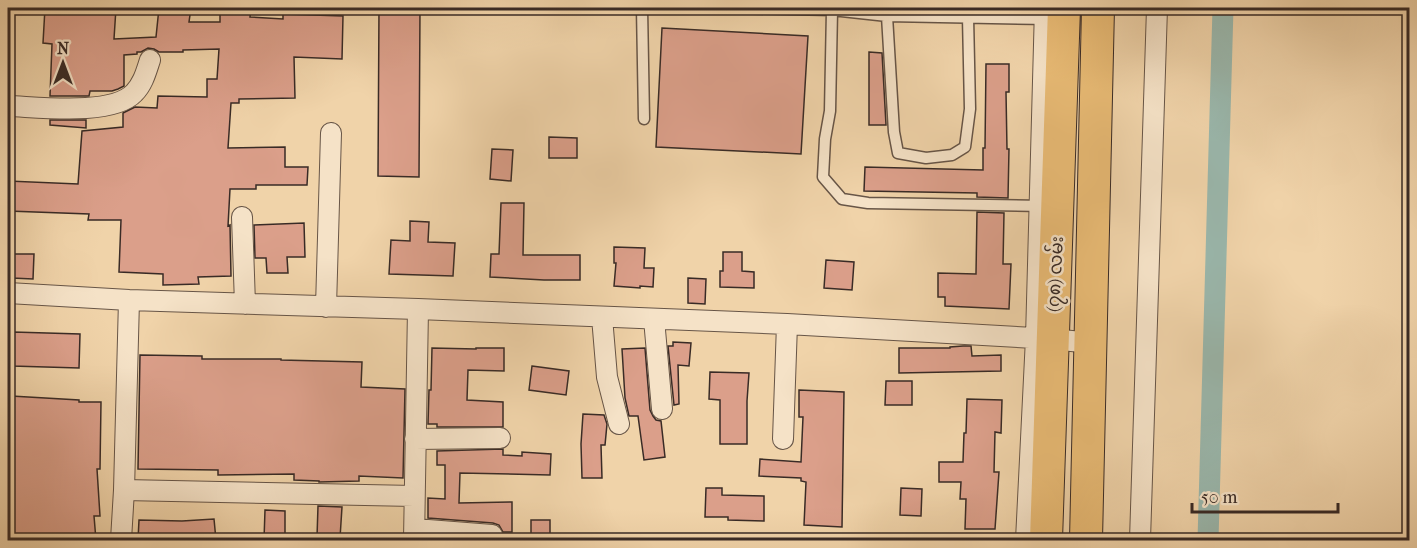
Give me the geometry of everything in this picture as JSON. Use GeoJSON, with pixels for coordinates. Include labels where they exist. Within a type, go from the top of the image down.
{"type":"FeatureCollection","features":[{"type":"Feature","properties":{"kind":"main road","name":"(၇၈) လမ်း"},"geometry":{"type":"LineString","coordinates":[[1046,540],[1044,339],[1049,206],[1072,16]]}},
{"type":"Feature","properties":{"kind":"main road","name":"(၇၈) လမ်း"},"geometry":{"type":"LineString","coordinates":[[1072,16],[1091,342],[1086,540]]}},
{"type":"Feature","properties":{"kind":"street"},"geometry":{"type":"LineString","coordinates":[[1140,540],[1157,8]]}},
{"type":"Feature","properties":{"kind":"street"},"geometry":{"type":"LineString","coordinates":[[8,106],[84,109],[124,101],[142,83],[150,60]]}},
{"type":"Feature","properties":{"kind":"street"},"geometry":{"type":"LineString","coordinates":[[326,307],[331,133]]}},
{"type":"Feature","properties":{"kind":"street"},"geometry":{"type":"LineString","coordinates":[[242,217],[245,304]]}},
{"type":"Feature","properties":{"kind":"street"},"geometry":{"type":"LineString","coordinates":[[8,293],[129,300],[787,324],[1091,342]]}},
{"type":"Feature","properties":{"kind":"street"},"geometry":{"type":"LineString","coordinates":[[122,540],[129,300]]}},
{"type":"Feature","properties":{"kind":"street"},"geometry":{"type":"LineString","coordinates":[[418,309],[415,535],[492,536]]}},
{"type":"Feature","properties":{"kind":"street"},"geometry":{"type":"LineString","coordinates":[[602,317],[608,377],[619,424]]}},
{"type":"Feature","properties":{"kind":"street"},"geometry":{"type":"LineString","coordinates":[[654,319],[662,409]]}},
{"type":"Feature","properties":{"kind":"street"},"geometry":{"type":"LineString","coordinates":[[783,439],[787,324]]}},
{"type":"Feature","properties":{"kind":"street"},"geometry":{"type":"LineString","coordinates":[[1026,540],[1044,339]]}},
{"type":"Feature","properties":{"kind":"street"},"geometry":{"type":"LineString","coordinates":[[415,439],[500,438]]}},
{"type":"Feature","properties":{"kind":"street"},"geometry":{"type":"LineString","coordinates":[[124,490],[414,496]]}},
{"type":"Feature","properties":{"kind":"lane"},"geometry":{"type":"LineString","coordinates":[[642,8],[644,119]]}},
{"type":"Feature","properties":{"kind":"lane"},"geometry":{"type":"LineString","coordinates":[[732,8],[832,10],[886,16],[1072,16]]}},
{"type":"Feature","properties":{"kind":"lane"},"geometry":{"type":"LineString","coordinates":[[832,10],[830,111],[825,139],[823,177],[842,199],[868,203],[1049,206]]}},
{"type":"Feature","properties":{"kind":"lane"},"geometry":{"type":"LineString","coordinates":[[886,16],[894,132],[898,153],[926,158],[952,155],[965,147],[970,109],[968,16]]}},
{"type":"Feature","properties":{"kind":"building"},"geometry":{"type":"Polygon","coordinates":[[[45,8],[116,8],[114,39],[156,37],[159,8],[191,8],[189,22],[220,22],[220,8],[251,8],[250,17],[283,19],[283,14],[343,16],[342,59],[294,57],[295,98],[239,99],[239,103],[231,103],[228,148],[285,147],[285,167],[308,167],[307,185],[256,185],[256,189],[230,189],[228,226],[230,225],[231,276],[198,277],[199,284],[163,285],[163,274],[119,272],[121,220],[88,220],[89,214],[8,211],[8,181],[78,184],[82,131],[123,127],[123,113],[135,107],[157,108],[158,96],[207,97],[207,79],[217,79],[219,49],[159,52],[148,48],[137,54],[124,55],[124,86],[118,89],[90,91],[89,96],[50,96],[52,44],[43,43],[45,8]]]}},
{"type":"Feature","properties":{"kind":"building"},"geometry":{"type":"Polygon","coordinates":[[[379,8],[420,8],[419,177],[378,176],[379,8]]]}},
{"type":"Feature","properties":{"kind":"building"},"geometry":{"type":"Polygon","coordinates":[[[662,28],[808,36],[801,154],[656,147],[662,28]]]}},
{"type":"Feature","properties":{"kind":"building"},"geometry":{"type":"Polygon","coordinates":[[[869,52],[882,53],[886,125],[869,125],[869,52]]]}},
{"type":"Feature","properties":{"kind":"building"},"geometry":{"type":"Polygon","coordinates":[[[986,64],[1009,64],[1009,92],[1006,92],[1007,149],[1009,149],[1008,198],[977,197],[977,193],[864,191],[865,167],[983,170],[986,64]]]}},
{"type":"Feature","properties":{"kind":"building"},"geometry":{"type":"Polygon","coordinates":[[[50,120],[86,120],[86,128],[50,125],[50,120]]]}},
{"type":"Feature","properties":{"kind":"building"},"geometry":{"type":"Polygon","coordinates":[[[549,137],[577,138],[577,158],[549,158],[549,137]]]}},
{"type":"Feature","properties":{"kind":"building"},"geometry":{"type":"Polygon","coordinates":[[[492,149],[513,150],[511,181],[490,179],[492,149]]]}},
{"type":"Feature","properties":{"kind":"building"},"geometry":{"type":"Polygon","coordinates":[[[501,203],[524,203],[523,255],[580,255],[580,280],[490,277],[491,254],[499,254],[501,203]]]}},
{"type":"Feature","properties":{"kind":"building"},"geometry":{"type":"Polygon","coordinates":[[[977,212],[1004,213],[1003,264],[1011,264],[1009,309],[945,306],[945,297],[938,297],[938,273],[976,274],[977,212]]]}},
{"type":"Feature","properties":{"kind":"building"},"geometry":{"type":"Polygon","coordinates":[[[410,221],[429,222],[428,242],[455,243],[453,276],[389,274],[391,240],[410,241],[410,221]]]}},
{"type":"Feature","properties":{"kind":"building"},"geometry":{"type":"Polygon","coordinates":[[[304,223],[305,257],[287,257],[288,273],[267,273],[266,258],[255,258],[254,225],[304,223]]]}},
{"type":"Feature","properties":{"kind":"building"},"geometry":{"type":"Polygon","coordinates":[[[614,247],[645,248],[644,268],[654,268],[653,287],[614,286],[616,263],[614,263],[614,247]]]}},
{"type":"Feature","properties":{"kind":"building"},"geometry":{"type":"Polygon","coordinates":[[[723,252],[742,252],[742,271],[754,272],[754,288],[720,287],[723,252]]]}},
{"type":"Feature","properties":{"kind":"building"},"geometry":{"type":"Polygon","coordinates":[[[12,254],[34,254],[33,279],[12,278],[12,254]]]}},
{"type":"Feature","properties":{"kind":"building"},"geometry":{"type":"Polygon","coordinates":[[[826,260],[854,262],[852,290],[824,288],[826,260]]]}},
{"type":"Feature","properties":{"kind":"building"},"geometry":{"type":"Polygon","coordinates":[[[688,278],[706,279],[705,304],[688,303],[688,278]]]}},
{"type":"Feature","properties":{"kind":"building"},"geometry":{"type":"Polygon","coordinates":[[[13,332],[80,334],[79,368],[12,366],[13,332]]]}},
{"type":"Feature","properties":{"kind":"building"},"geometry":{"type":"Polygon","coordinates":[[[673,342],[691,343],[689,366],[678,365],[679,404],[674,405],[668,346],[673,346],[673,342]]]}},
{"type":"Feature","properties":{"kind":"building"},"geometry":{"type":"Polygon","coordinates":[[[971,346],[972,356],[1001,355],[1001,371],[899,373],[899,348],[971,346]]]}},
{"type":"Feature","properties":{"kind":"building"},"geometry":{"type":"Polygon","coordinates":[[[432,348],[504,348],[504,371],[468,370],[467,400],[503,402],[503,427],[437,427],[437,424],[428,424],[432,348]]]}},
{"type":"Feature","properties":{"kind":"building"},"geometry":{"type":"Polygon","coordinates":[[[645,348],[650,410],[656,420],[661,421],[665,457],[644,460],[638,416],[629,416],[625,398],[622,349],[645,348]]]}},
{"type":"Feature","properties":{"kind":"building"},"geometry":{"type":"Polygon","coordinates":[[[140,355],[202,356],[202,359],[362,362],[361,387],[405,389],[403,478],[359,476],[359,481],[319,482],[294,480],[294,474],[218,475],[218,470],[138,469],[140,355]]]}},
{"type":"Feature","properties":{"kind":"building"},"geometry":{"type":"Polygon","coordinates":[[[532,366],[569,371],[566,395],[529,390],[532,366]]]}},
{"type":"Feature","properties":{"kind":"building"},"geometry":{"type":"Polygon","coordinates":[[[710,372],[749,373],[747,444],[720,444],[720,400],[709,399],[710,372]]]}},
{"type":"Feature","properties":{"kind":"building"},"geometry":{"type":"Polygon","coordinates":[[[886,381],[912,381],[912,405],[885,405],[886,381]]]}},
{"type":"Feature","properties":{"kind":"building"},"geometry":{"type":"Polygon","coordinates":[[[799,390],[844,392],[842,527],[804,525],[806,482],[801,481],[801,478],[759,476],[760,459],[801,462],[803,417],[799,417],[799,390]]]}},
{"type":"Feature","properties":{"kind":"building"},"geometry":{"type":"Polygon","coordinates":[[[11,396],[101,402],[100,469],[97,469],[100,516],[94,516],[96,540],[8,540],[11,396]]]}},
{"type":"Feature","properties":{"kind":"building"},"geometry":{"type":"Polygon","coordinates":[[[967,399],[1002,400],[1001,433],[995,432],[994,472],[999,472],[995,529],[965,529],[966,499],[960,499],[961,482],[939,482],[939,462],[963,462],[967,399]]]}},
{"type":"Feature","properties":{"kind":"building"},"geometry":{"type":"Polygon","coordinates":[[[583,414],[604,415],[607,424],[605,445],[601,445],[602,478],[582,478],[583,414]]]}},
{"type":"Feature","properties":{"kind":"building"},"geometry":{"type":"Polygon","coordinates":[[[503,449],[503,455],[522,456],[522,452],[551,454],[550,475],[460,473],[459,503],[512,502],[512,532],[503,532],[499,525],[493,523],[428,518],[428,498],[445,499],[445,465],[437,465],[437,451],[503,449]]]}},
{"type":"Feature","properties":{"kind":"building"},"geometry":{"type":"Polygon","coordinates":[[[706,488],[722,488],[722,495],[764,496],[764,521],[705,517],[706,488]]]}},
{"type":"Feature","properties":{"kind":"building"},"geometry":{"type":"Polygon","coordinates":[[[901,488],[922,489],[921,516],[900,515],[901,488]]]}},
{"type":"Feature","properties":{"kind":"building"},"geometry":{"type":"Polygon","coordinates":[[[318,506],[342,507],[340,538],[317,537],[318,506]]]}},
{"type":"Feature","properties":{"kind":"building"},"geometry":{"type":"Polygon","coordinates":[[[265,510],[285,511],[285,540],[264,540],[265,510]]]}},
{"type":"Feature","properties":{"kind":"building"},"geometry":{"type":"Polygon","coordinates":[[[214,519],[216,540],[138,540],[139,520],[214,519]]]}},
{"type":"Feature","properties":{"kind":"building"},"geometry":{"type":"Polygon","coordinates":[[[531,520],[550,520],[550,535],[531,535],[531,520]]]}},
{"type":"Feature","properties":{"kind":"waterway"},"geometry":{"type":"LineString","coordinates":[[1208,540],[1223,8]]}}]}
